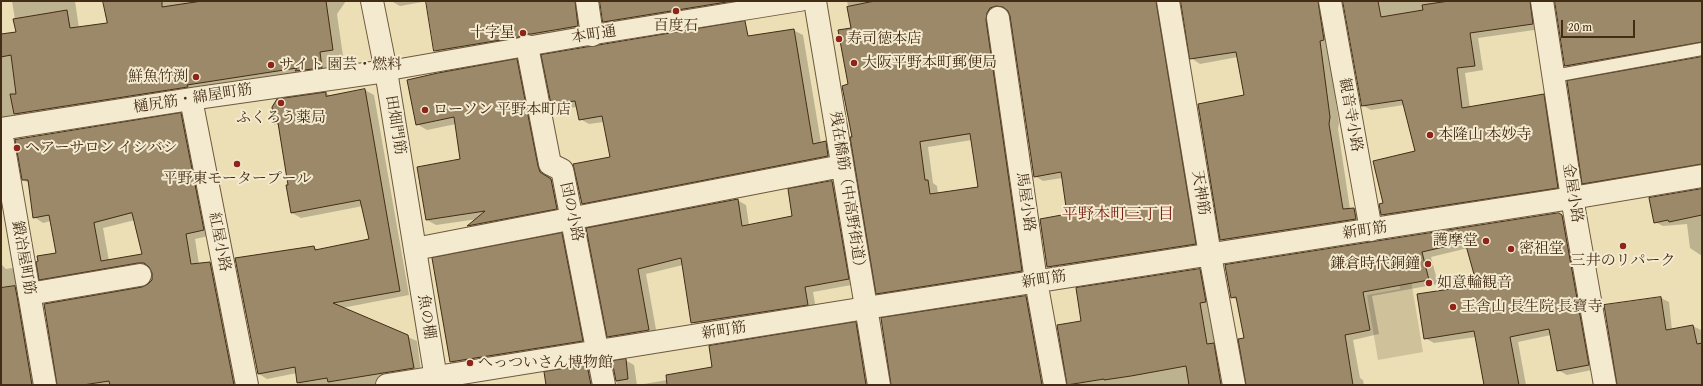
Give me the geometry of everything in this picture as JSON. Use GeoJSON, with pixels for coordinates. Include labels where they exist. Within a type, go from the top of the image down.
{"type":"FeatureCollection","features":[{"type":"Feature","properties":{"kind":"street","name":"田畑門筋"},"geometry":{"type":"LineString","coordinates":[[372,1],[386,71],[415,249]]}},
{"type":"Feature","properties":{"kind":"street"},"geometry":{"type":"LineString","coordinates":[[587,1],[592,35]]}},
{"type":"Feature","properties":{"kind":"street","name":"本町通"},"geometry":{"type":"LineString","coordinates":[[386,71],[592,35],[802,1]]}},
{"type":"Feature","properties":{"kind":"street","name":"残在橋筋（中高野街道）"},"geometry":{"type":"LineString","coordinates":[[815,1],[879,385]]}},
{"type":"Feature","properties":{"kind":"street","name":"天神筋"},"geometry":{"type":"LineString","coordinates":[[1168,1],[1210,255],[1234,385]]}},
{"type":"Feature","properties":{"kind":"street","name":"観音寺小路"},"geometry":{"type":"LineString","coordinates":[[1330,1],[1371,230]]}},
{"type":"Feature","properties":{"kind":"street","name":"金屋小路"},"geometry":{"type":"LineString","coordinates":[[1542,1],[1572,198],[1593,308],[1605,385]]}},
{"type":"Feature","properties":{"kind":"street","name":"馬屋小路"},"geometry":{"type":"LineString","coordinates":[[998,18],[1036,282],[1055,385]]}},
{"type":"Feature","properties":{"kind":"street","name":"団の小路"},"geometry":{"type":"LineString","coordinates":[[527,46],[550,164],[562,170],[604,385]]}},
{"type":"Feature","properties":{"kind":"street","name":"樋尻筋・綿屋町筋"},"geometry":{"type":"LineString","coordinates":[[1,130],[191,99],[386,71]]}},
{"type":"Feature","properties":{"kind":"street","name":"紅屋小路"},"geometry":{"type":"LineString","coordinates":[[191,99],[247,385]]}},
{"type":"Feature","properties":{"kind":"street","name":"鍛冶屋町筋"},"geometry":{"type":"LineString","coordinates":[[1,130],[45,385]]}},
{"type":"Feature","properties":{"kind":"street"},"geometry":{"type":"LineString","coordinates":[[415,249],[842,166]]}},
{"type":"Feature","properties":{"kind":"street","name":"新町筋"},"geometry":{"type":"LineString","coordinates":[[387,385],[436,382],[598,352],[866,308],[1371,230],[1702,176]]}},
{"type":"Feature","properties":{"kind":"street","name":"魚の棚"},"geometry":{"type":"LineString","coordinates":[[415,249],[436,382]]}},
{"type":"Feature","properties":{"kind":"street"},"geometry":{"type":"LineString","coordinates":[[29,294],[140,275]]}},
{"type":"Feature","properties":{"kind":"lane"},"geometry":{"type":"LineString","coordinates":[[1554,76],[1702,49]]}},
{"type":"Feature","properties":{"kind":"shaded area"},"geometry":{"type":"Polygon","coordinates":[[[1392,240],[1410,274],[1423,352],[1378,360],[1367,295],[1400,289],[1392,240]]]}},
{"type":"Feature","properties":{"kind":"building"},"geometry":{"type":"Polygon","coordinates":[[[103,1],[162,1],[162,7],[202,1],[326,1],[333,50],[320,52],[322,68],[295,71],[297,68],[187,85],[188,87],[14,114],[10,94],[16,94],[11,55],[1,57],[1,34],[16,32],[13,19],[67,10],[70,28],[107,23],[103,1]]]}},
{"type":"Feature","properties":{"kind":"building"},"geometry":{"type":"Polygon","coordinates":[[[426,1],[575,1],[578,26],[434,51],[426,1]]]}},
{"type":"Feature","properties":{"kind":"building"},"geometry":{"type":"Polygon","coordinates":[[[600,1],[733,1],[603,22],[600,1]]]}},
{"type":"Feature","properties":{"kind":"building"},"geometry":{"type":"Polygon","coordinates":[[[875,1],[1156,1],[1196,244],[1047,267],[1040,219],[1067,214],[1061,172],[1034,177],[1010,16],[1008,11],[1003,7],[996,6],[990,8],[987,13],[986,20],[1022,271],[876,294],[850,137],[852,137],[842,86],[848,84],[838,30],[851,28],[847,7],[875,1]],[[970,134],[920,142],[925,180],[928,180],[930,194],[978,187],[970,134]]]}},
{"type":"Feature","properties":{"kind":"building"},"geometry":{"type":"Polygon","coordinates":[[[1181,1],[1318,1],[1324,40],[1320,41],[1330,117],[1329,124],[1343,209],[1354,208],[1356,219],[1220,240],[1198,104],[1244,95],[1236,52],[1190,59],[1181,1]]]}},
{"type":"Feature","properties":{"kind":"building"},"geometry":{"type":"Polygon","coordinates":[[[1343,1],[1378,1],[1381,17],[1423,10],[1422,5],[1449,1],[1530,1],[1533,24],[1470,33],[1475,66],[1457,68],[1462,108],[1544,94],[1558,188],[1381,215],[1379,204],[1383,203],[1373,161],[1415,151],[1402,100],[1362,106],[1343,1]]]}},
{"type":"Feature","properties":{"kind":"building"},"geometry":{"type":"Polygon","coordinates":[[[1555,1],[1702,1],[1702,42],[1565,66],[1555,1]]]}},
{"type":"Feature","properties":{"kind":"building"},"geometry":{"type":"Polygon","coordinates":[[[745,21],[748,36],[794,29],[813,144],[826,141],[828,156],[582,204],[573,164],[610,157],[602,116],[579,120],[575,101],[551,104],[541,55],[745,21]]]}},
{"type":"Feature","properties":{"kind":"building"},"geometry":{"type":"Polygon","coordinates":[[[1702,57],[1702,164],[1582,184],[1567,81],[1702,57]]]}},
{"type":"Feature","properties":{"kind":"building"},"geometry":{"type":"Polygon","coordinates":[[[517,59],[538,166],[540,172],[551,179],[557,209],[467,226],[485,211],[426,220],[417,167],[460,159],[454,117],[416,125],[407,80],[517,59]]]}},
{"type":"Feature","properties":{"kind":"building"},"geometry":{"type":"Polygon","coordinates":[[[365,89],[400,291],[333,303],[408,335],[414,368],[328,382],[327,378],[297,383],[295,367],[258,374],[235,258],[314,246],[315,250],[369,239],[360,200],[291,213],[278,123],[274,124],[272,107],[277,99],[326,92],[326,96],[365,89]]]}},
{"type":"Feature","properties":{"kind":"building"},"geometry":{"type":"Polygon","coordinates":[[[181,113],[204,230],[186,234],[191,264],[210,262],[234,385],[110,385],[109,381],[83,385],[57,385],[44,304],[142,287],[152,280],[152,273],[149,267],[144,263],[138,263],[39,280],[36,262],[38,261],[37,256],[56,253],[49,215],[33,218],[28,180],[22,180],[15,140],[181,113]],[[132,213],[94,223],[101,261],[142,254],[132,213]]]}},
{"type":"Feature","properties":{"kind":"building"},"geometry":{"type":"Polygon","coordinates":[[[832,181],[849,279],[805,287],[808,305],[691,323],[681,258],[638,269],[649,330],[607,337],[586,228],[738,199],[742,226],[792,216],[788,189],[832,181]]]}},
{"type":"Feature","properties":{"kind":"building"},"geometry":{"type":"Polygon","coordinates":[[[1702,189],[1702,215],[1669,222],[1668,220],[1654,223],[1649,198],[1702,189]]]}},
{"type":"Feature","properties":{"kind":"building"},"geometry":{"type":"Polygon","coordinates":[[[1559,213],[1562,215],[1589,365],[1557,371],[1549,329],[1510,337],[1519,385],[1484,385],[1474,331],[1424,339],[1417,294],[1477,285],[1465,242],[1422,252],[1429,280],[1363,292],[1370,330],[1345,335],[1353,385],[1246,385],[1238,339],[1244,338],[1236,297],[1231,298],[1225,265],[1559,213]]]}},
{"type":"Feature","properties":{"kind":"building"},"geometry":{"type":"Polygon","coordinates":[[[562,233],[583,341],[450,362],[432,258],[562,233]]]}},
{"type":"Feature","properties":{"kind":"building"},"geometry":{"type":"Polygon","coordinates":[[[1200,269],[1206,302],[1200,303],[1207,344],[1214,343],[1221,385],[1189,385],[1186,366],[1131,376],[1067,385],[1057,325],[1081,321],[1076,288],[1200,269]]]}},
{"type":"Feature","properties":{"kind":"building"},"geometry":{"type":"Polygon","coordinates":[[[15,286],[32,385],[1,385],[1,288],[15,286]]]}},
{"type":"Feature","properties":{"kind":"building"},"geometry":{"type":"Polygon","coordinates":[[[1026,296],[1042,385],[891,385],[881,318],[1026,296]]]}},
{"type":"Feature","properties":{"kind":"building"},"geometry":{"type":"Polygon","coordinates":[[[1661,297],[1666,330],[1693,325],[1697,344],[1702,343],[1702,385],[1617,385],[1604,305],[1661,297]]]}},
{"type":"Feature","properties":{"kind":"building"},"geometry":{"type":"Polygon","coordinates":[[[856,322],[866,385],[667,385],[666,375],[712,367],[709,346],[856,322]]]}},
{"type":"Feature","properties":{"kind":"building"},"geometry":{"type":"Polygon","coordinates":[[[626,359],[628,379],[616,381],[612,361],[626,359]]]}},
{"type":"Feature","properties":{"kind":"building"},"geometry":{"type":"Polygon","coordinates":[[[587,365],[591,385],[546,385],[544,372],[587,365]]]}},
{"type":"Feature","properties":{"kind":"place","name":"百度石"},"geometry":{"type":"Point","coordinates":[676,11]}},
{"type":"Feature","properties":{"kind":"place","name":"十字星"},"geometry":{"type":"Point","coordinates":[523,33]}},
{"type":"Feature","properties":{"kind":"place","name":"寿司徳本店"},"geometry":{"type":"Point","coordinates":[839,39]}},
{"type":"Feature","properties":{"kind":"place","name":"大阪平野本町郵便局"},"geometry":{"type":"Point","coordinates":[854,63]}},
{"type":"Feature","properties":{"kind":"place","name":"サイト 園芸・燃料"},"geometry":{"type":"Point","coordinates":[271,65]}},
{"type":"Feature","properties":{"kind":"place","name":"鮮魚竹渕"},"geometry":{"type":"Point","coordinates":[196,77]}},
{"type":"Feature","properties":{"kind":"place","name":"ふくろう薬局"},"geometry":{"type":"Point","coordinates":[281,103]}},
{"type":"Feature","properties":{"kind":"place","name":"ローソン 平野本町店"},"geometry":{"type":"Point","coordinates":[425,110]}},
{"type":"Feature","properties":{"kind":"place","name":"本隆山 本妙寺"},"geometry":{"type":"Point","coordinates":[1430,135]}},
{"type":"Feature","properties":{"kind":"place","name":"ヘアーサロン イシバシ"},"geometry":{"type":"Point","coordinates":[17,148]}},
{"type":"Feature","properties":{"kind":"place","name":"平野東モータープール"},"geometry":{"type":"Point","coordinates":[237,164]}},
{"type":"Feature","properties":{"kind":"place","name":"護摩堂"},"geometry":{"type":"Point","coordinates":[1486,241]}},
{"type":"Feature","properties":{"kind":"place","name":"三井のリパーク"},"geometry":{"type":"Point","coordinates":[1623,246]}},
{"type":"Feature","properties":{"kind":"place","name":"密祖堂"},"geometry":{"type":"Point","coordinates":[1511,249]}},
{"type":"Feature","properties":{"kind":"place","name":"鎌倉時代銅鐘"},"geometry":{"type":"Point","coordinates":[1428,264]}},
{"type":"Feature","properties":{"kind":"place","name":"如意輪観音"},"geometry":{"type":"Point","coordinates":[1429,283]}},
{"type":"Feature","properties":{"kind":"place","name":"王舎山 長生院 長寶寺"},"geometry":{"type":"Point","coordinates":[1453,307]}},
{"type":"Feature","properties":{"kind":"place","name":"へっついさん博物館"},"geometry":{"type":"Point","coordinates":[470,363]}},
{"type":"Feature","properties":{"kind":"district","name":"平野本町三丁目"},"geometry":{"type":"Point","coordinates":[1118,215]}}]}
